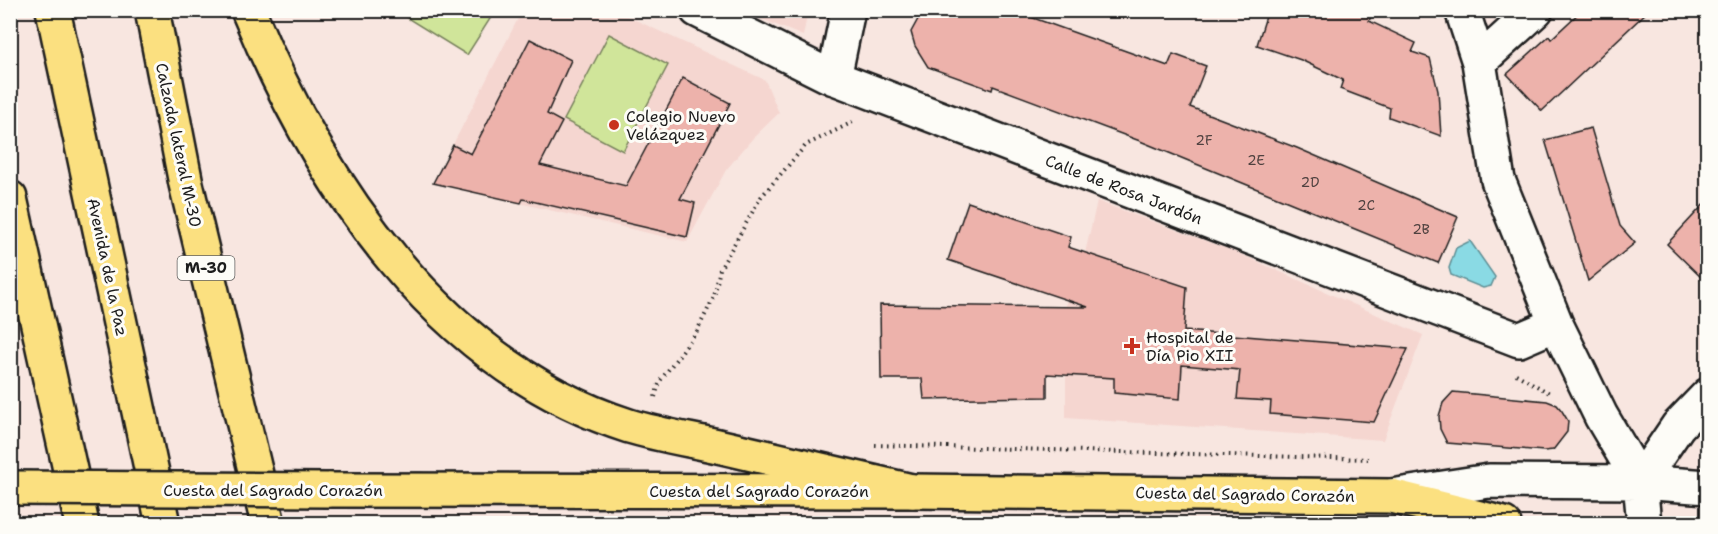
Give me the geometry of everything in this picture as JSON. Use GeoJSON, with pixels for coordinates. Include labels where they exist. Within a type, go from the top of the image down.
{"type":"FeatureCollection","features":[{"type":"Feature","properties":{"kind":"main road","name":"Avenida de la Paz"},"geometry":{"type":"LineString","coordinates":[[53,10],[163,524]]}},
{"type":"Feature","properties":{"kind":"main road","name":"Calzada lateral M-30"},"geometry":{"type":"LineString","coordinates":[[152,10],[186,184],[268,524]]}},
{"type":"Feature","properties":{"kind":"main road"},"geometry":{"type":"LineString","coordinates":[[248,10],[292,102],[337,186],[375,239],[409,279],[458,325],[509,365],[566,400],[629,426],[912,491]]}},
{"type":"Feature","properties":{"kind":"main road"},"geometry":{"type":"LineString","coordinates":[[10,198],[82,524]]}},
{"type":"Feature","properties":{"kind":"main road","name":"Cuesta del Sagrado Corazón"},"geometry":{"type":"LineString","coordinates":[[10,488],[912,491],[1391,496],[1504,524]]}},
{"type":"Feature","properties":{"kind":"street","name":"Calle de Rosa Jardón"},"geometry":{"type":"LineString","coordinates":[[697,10],[832,77],[1519,340],[1556,324]]}},
{"type":"Feature","properties":{"kind":"street"},"geometry":{"type":"LineString","coordinates":[[832,77],[848,10]]}},
{"type":"Feature","properties":{"kind":"street"},"geometry":{"type":"LineString","coordinates":[[1462,10],[1479,62],[1498,180],[1556,324],[1601,416],[1640,482],[1644,524]]}},
{"type":"Feature","properties":{"kind":"street"},"geometry":{"type":"LineString","coordinates":[[1479,62],[1536,10]]}},
{"type":"Feature","properties":{"kind":"street"},"geometry":{"type":"LineString","coordinates":[[1640,482],[1678,426],[1707,395]]}},
{"type":"Feature","properties":{"kind":"street"},"geometry":{"type":"LineString","coordinates":[[1391,496],[1489,481],[1640,482],[1707,488]]}},
{"type":"Feature","properties":{"kind":"path"},"geometry":{"type":"LineString","coordinates":[[660,381],[697,331],[714,297],[720,269],[761,197],[806,145],[837,128],[863,118]]}},
{"type":"Feature","properties":{"kind":"path"},"geometry":{"type":"LineString","coordinates":[[1505,368],[1535,385]]}},
{"type":"Feature","properties":{"kind":"path"},"geometry":{"type":"LineString","coordinates":[[874,445],[1372,459]]}},
{"type":"Feature","properties":{"kind":"shaded area"},"geometry":{"type":"Polygon","coordinates":[[[808,10],[803,36],[742,11],[808,10]]]}},
{"type":"Feature","properties":{"kind":"shaded area","name":"Colegio Nuevo Velázquez"},"geometry":{"type":"Polygon","coordinates":[[[522,11],[616,11],[765,80],[779,113],[753,138],[726,170],[687,242],[433,183],[522,11]]]}},
{"type":"Feature","properties":{"kind":"shaded area"},"geometry":{"type":"Polygon","coordinates":[[[1097,201],[1233,251],[1423,335],[1383,440],[1066,418],[1066,304],[1075,272],[1085,253],[1097,201]]]}},
{"type":"Feature","properties":{"kind":"green space"},"geometry":{"type":"Polygon","coordinates":[[[396,11],[495,11],[467,55],[396,11]]]}},
{"type":"Feature","properties":{"kind":"green space"},"geometry":{"type":"Polygon","coordinates":[[[609,34],[668,65],[623,151],[564,120],[609,34]]]}},
{"type":"Feature","properties":{"kind":"water"},"geometry":{"type":"Polygon","coordinates":[[[1470,241],[1495,277],[1491,286],[1483,288],[1451,275],[1449,268],[1456,248],[1470,241]]]}},
{"type":"Feature","properties":{"kind":"building"},"geometry":{"type":"Polygon","coordinates":[[[923,10],[1011,10],[1168,66],[1173,54],[1206,66],[1190,107],[1297,148],[1458,217],[1438,263],[1140,141],[993,86],[992,90],[928,67],[915,46],[911,32],[923,10]]]}},
{"type":"Feature","properties":{"kind":"building"},"geometry":{"type":"Polygon","coordinates":[[[1268,10],[1374,10],[1369,21],[1416,43],[1412,52],[1430,58],[1438,91],[1441,136],[1389,117],[1390,108],[1340,89],[1343,80],[1301,60],[1257,45],[1268,10]]]}},
{"type":"Feature","properties":{"kind":"building"},"geometry":{"type":"Polygon","coordinates":[[[1582,10],[1649,10],[1542,111],[1507,74],[1549,36],[1551,39],[1582,10]]]}},
{"type":"Feature","properties":{"kind":"building"},"geometry":{"type":"Polygon","coordinates":[[[530,39],[571,60],[547,114],[562,122],[540,165],[626,186],[683,78],[730,103],[680,199],[695,203],[687,237],[523,199],[521,203],[433,183],[453,145],[471,154],[530,39]]]}},
{"type":"Feature","properties":{"kind":"building"},"geometry":{"type":"Polygon","coordinates":[[[1591,128],[1620,226],[1635,243],[1588,281],[1545,140],[1591,128]]]}},
{"type":"Feature","properties":{"kind":"building"},"geometry":{"type":"Polygon","coordinates":[[[1707,201],[1707,283],[1667,244],[1707,201]]]}},
{"type":"Feature","properties":{"kind":"building"},"geometry":{"type":"Polygon","coordinates":[[[968,202],[1071,237],[1068,247],[1187,287],[1184,331],[1408,349],[1374,422],[1270,414],[1271,401],[1237,399],[1240,370],[1182,365],[1180,399],[1114,393],[1114,378],[1047,374],[1047,397],[924,399],[922,379],[881,379],[880,305],[1088,307],[948,260],[968,202]]]}},
{"type":"Feature","properties":{"kind":"building"},"geometry":{"type":"Polygon","coordinates":[[[1453,392],[1547,401],[1557,405],[1562,411],[1568,421],[1567,432],[1553,450],[1544,451],[1447,443],[1440,429],[1439,416],[1443,403],[1453,392]]]}},
{"type":"Feature","properties":{"kind":"place","name":"Colegio Nuevo Velázquez"},"geometry":{"type":"Point","coordinates":[614,125]}},
{"type":"Feature","properties":{"kind":"place","name":"Hospital de Día Pio XII"},"geometry":{"type":"Point","coordinates":[1132,346]}}]}
